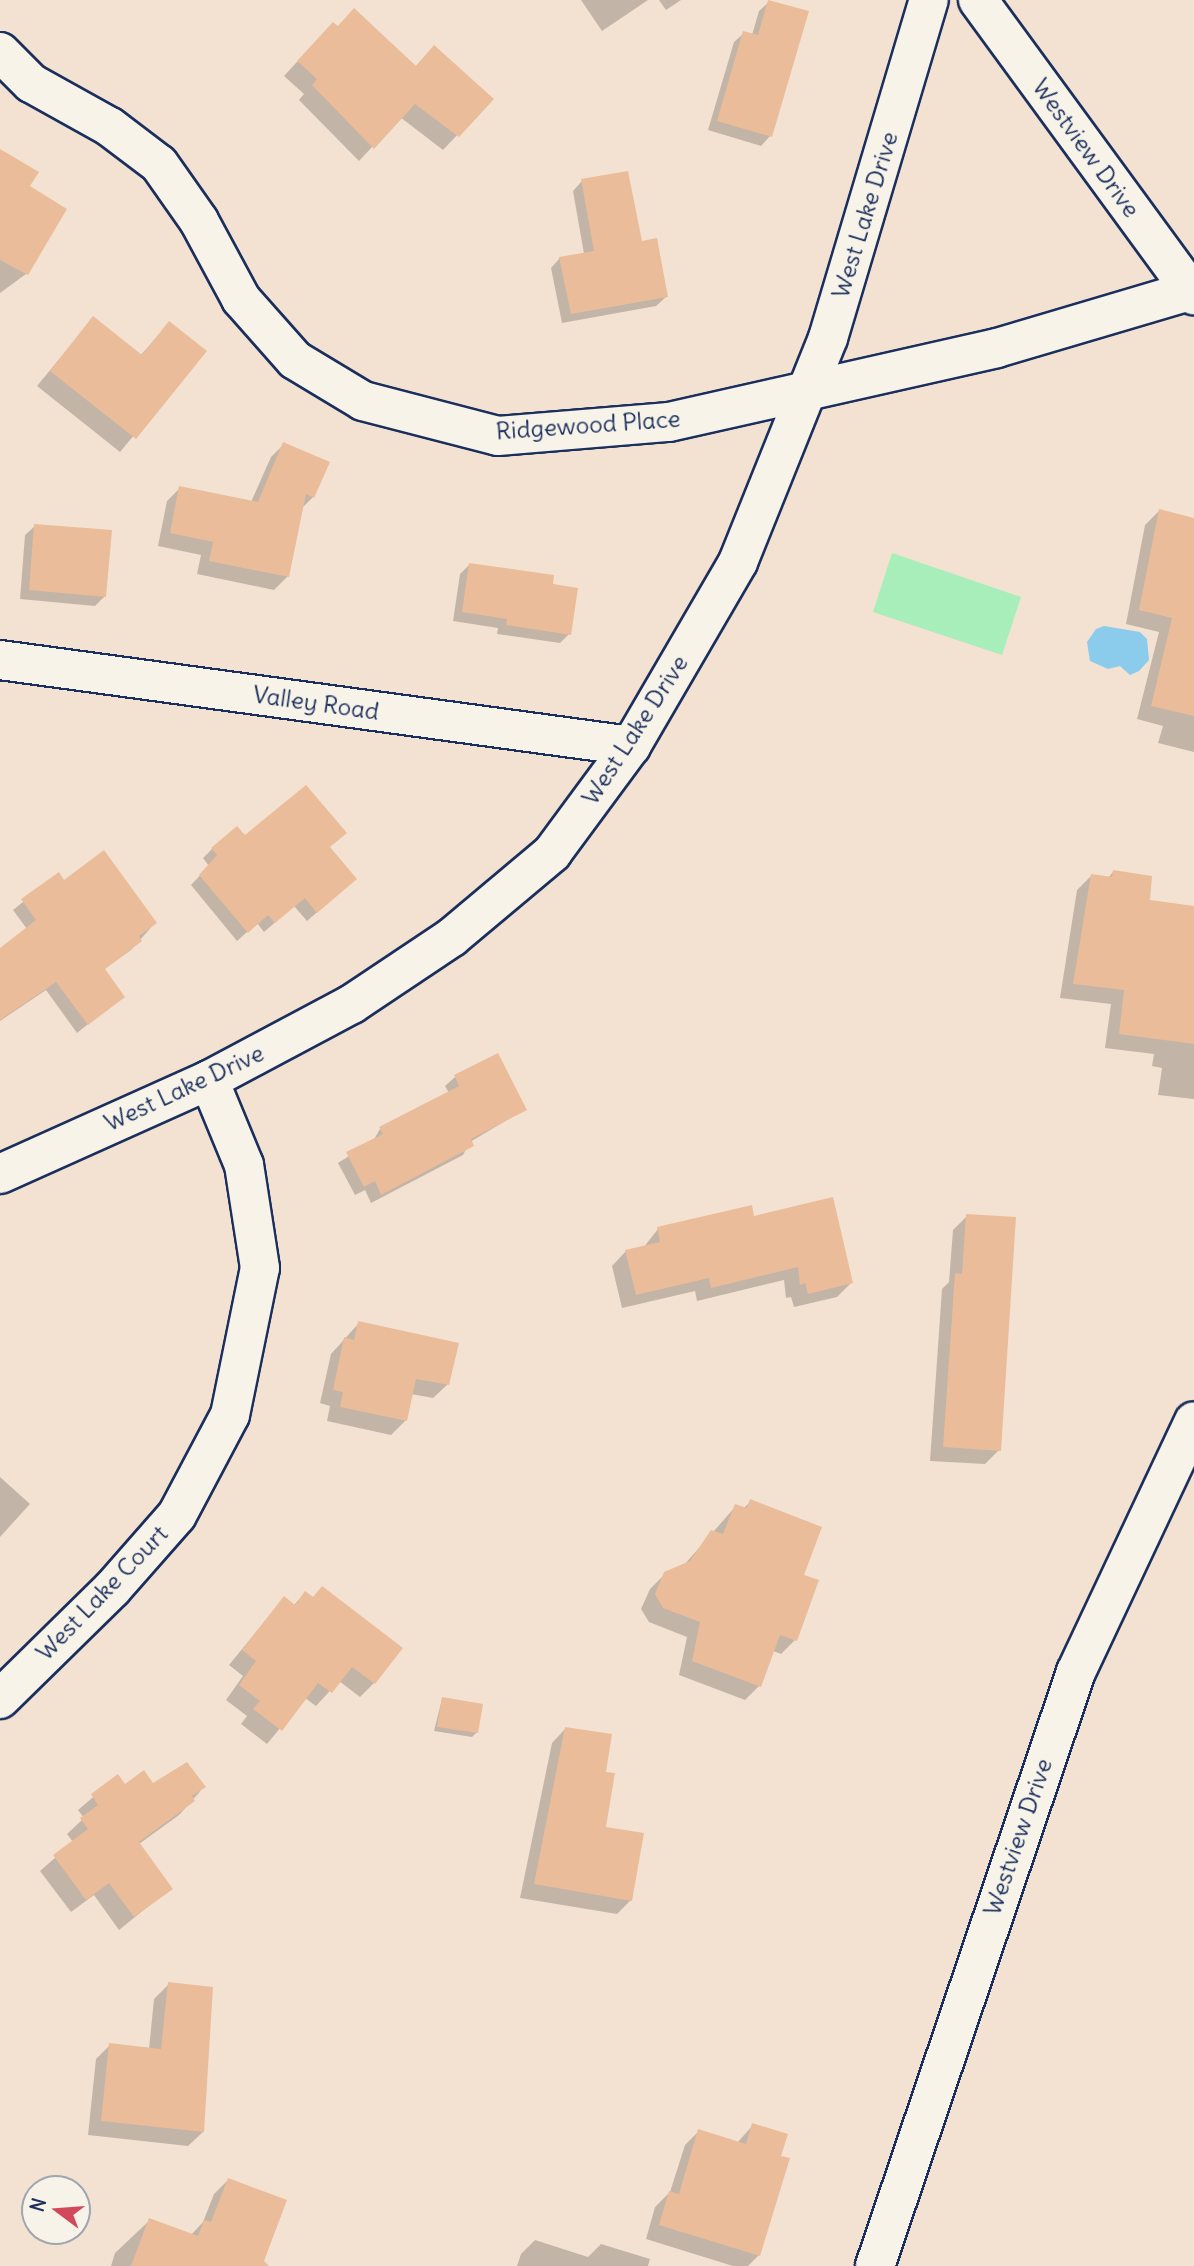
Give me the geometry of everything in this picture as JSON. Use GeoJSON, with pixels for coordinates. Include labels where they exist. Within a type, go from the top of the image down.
{"type":"FeatureCollection","features":[{"type":"Feature","properties":{"kind":"street","name":"West Lake Drive"},"geometry":{"type":"LineString","coordinates":[[0,1174],[209,1080],[352,1004],[452,937],[552,853],[631,746],[738,562],[810,390],[929,0]]}},
{"type":"Feature","properties":{"kind":"street","name":"Westview Drive"},"geometry":{"type":"LineString","coordinates":[[978,0],[1192,293]]}},
{"type":"Feature","properties":{"kind":"street","name":"Ridgewood Place"},"geometry":{"type":"LineString","coordinates":[[0,52],[31,83],[110,127],[159,164],[199,221],[241,299],[295,360],[363,401],[498,436],[669,422],[997,348],[1192,293]]}},
{"type":"Feature","properties":{"kind":"street","name":"Valley Road"},"geometry":{"type":"LineString","coordinates":[[0,660],[631,746]]}},
{"type":"Feature","properties":{"kind":"street","name":"West Lake Court"},"geometry":{"type":"LineString","coordinates":[[0,1699],[112,1589],[177,1516],[230,1415],[260,1268],[244,1165],[209,1080]]}},
{"type":"Feature","properties":{"kind":"street","name":"Westview Drive"},"geometry":{"type":"LineString","coordinates":[[875,2266],[1076,1672],[1194,1421]]}},
{"type":"Feature","properties":{"kind":"green space"},"geometry":{"type":"Polygon","coordinates":[[[892,553],[1021,597],[1002,655],[873,612],[892,553]]]}},
{"type":"Feature","properties":{"kind":"water"},"geometry":{"type":"Polygon","coordinates":[[[1104,626],[1140,632],[1147,639],[1149,660],[1139,671],[1130,675],[1120,666],[1108,669],[1090,661],[1087,642],[1096,629],[1104,626]]]}},
{"type":"Feature","properties":{"kind":"building"},"geometry":{"type":"Polygon","coordinates":[[[768,0],[809,11],[772,137],[717,121],[743,31],[758,35],[768,0]]]}},
{"type":"Feature","properties":{"kind":"building"},"geometry":{"type":"Polygon","coordinates":[[[354,8],[416,66],[434,45],[494,99],[459,137],[415,104],[374,149],[312,85],[317,79],[297,61],[333,22],[338,26],[354,8]]]}},
{"type":"Feature","properties":{"kind":"building"},"geometry":{"type":"Polygon","coordinates":[[[0,149],[39,172],[30,186],[67,209],[28,275],[0,260],[0,149]]]}},
{"type":"Feature","properties":{"kind":"building"},"geometry":{"type":"Polygon","coordinates":[[[628,171],[642,241],[657,238],[668,297],[571,314],[559,257],[594,251],[581,179],[628,171]]]}},
{"type":"Feature","properties":{"kind":"building"},"geometry":{"type":"Polygon","coordinates":[[[93,316],[142,355],[169,321],[207,351],[136,439],[50,371],[93,316]]]}},
{"type":"Feature","properties":{"kind":"building"},"geometry":{"type":"Polygon","coordinates":[[[283,442],[330,462],[314,498],[306,494],[289,577],[209,561],[213,542],[170,533],[179,486],[258,502],[283,442]]]}},
{"type":"Feature","properties":{"kind":"building"},"geometry":{"type":"Polygon","coordinates":[[[1159,509],[1194,518],[1194,716],[1151,706],[1172,618],[1139,610],[1159,509]]]}},
{"type":"Feature","properties":{"kind":"building"},"geometry":{"type":"Polygon","coordinates":[[[34,524],[112,530],[106,597],[29,590],[34,524]]]}},
{"type":"Feature","properties":{"kind":"building"},"geometry":{"type":"Polygon","coordinates":[[[469,563],[554,575],[553,584],[578,588],[571,635],[506,625],[507,619],[462,612],[469,563]]]}},
{"type":"Feature","properties":{"kind":"building"},"geometry":{"type":"Polygon","coordinates":[[[306,785],[347,833],[330,847],[357,879],[317,913],[305,898],[275,923],[268,915],[248,933],[199,875],[217,855],[211,848],[237,826],[245,835],[306,785]]]}},
{"type":"Feature","properties":{"kind":"building"},"geometry":{"type":"Polygon","coordinates":[[[104,850],[157,923],[139,936],[142,941],[105,969],[125,997],[88,1025],[56,982],[0,1020],[0,948],[36,920],[21,899],[59,872],[64,880],[104,850]]]}},
{"type":"Feature","properties":{"kind":"building"},"geometry":{"type":"Polygon","coordinates":[[[1113,870],[1152,876],[1150,900],[1194,906],[1194,1044],[1119,1034],[1124,990],[1073,984],[1091,874],[1112,877],[1113,870]]]}},
{"type":"Feature","properties":{"kind":"building"},"geometry":{"type":"Polygon","coordinates":[[[498,1053],[527,1110],[471,1139],[474,1146],[381,1195],[375,1181],[364,1187],[346,1152],[383,1134],[379,1127],[459,1086],[454,1075],[498,1053]]]}},
{"type":"Feature","properties":{"kind":"building"},"geometry":{"type":"Polygon","coordinates":[[[833,1197],[853,1283],[808,1294],[805,1283],[800,1285],[798,1267],[711,1288],[709,1278],[636,1295],[625,1250],[660,1242],[657,1227],[752,1205],[754,1216],[833,1197]]]}},
{"type":"Feature","properties":{"kind":"building"},"geometry":{"type":"Polygon","coordinates":[[[966,1214],[1016,1217],[1001,1451],[943,1447],[955,1273],[962,1274],[966,1214]]]}},
{"type":"Feature","properties":{"kind":"building"},"geometry":{"type":"Polygon","coordinates":[[[358,1321],[459,1343],[449,1385],[416,1379],[407,1421],[340,1407],[343,1392],[333,1390],[344,1337],[354,1340],[358,1321]]]}},
{"type":"Feature","properties":{"kind":"building"},"geometry":{"type":"Polygon","coordinates":[[[750,1499],[822,1527],[804,1575],[819,1580],[797,1641],[780,1635],[761,1687],[692,1661],[700,1622],[663,1608],[655,1594],[664,1572],[690,1561],[711,1530],[723,1534],[735,1504],[747,1508],[750,1499]]]}},
{"type":"Feature","properties":{"kind":"building"},"geometry":{"type":"Polygon","coordinates":[[[322,1586],[403,1648],[375,1684],[352,1667],[332,1693],[318,1683],[282,1731],[253,1709],[260,1701],[239,1685],[256,1661],[242,1650],[284,1596],[295,1605],[305,1591],[313,1597],[322,1586]]]}},
{"type":"Feature","properties":{"kind":"building"},"geometry":{"type":"Polygon","coordinates":[[[442,1697],[483,1704],[478,1733],[437,1727],[442,1697]]]}},
{"type":"Feature","properties":{"kind":"building"},"geometry":{"type":"Polygon","coordinates":[[[565,1727],[612,1734],[606,1772],[615,1773],[606,1827],[644,1833],[632,1901],[534,1884],[565,1727]]]}},
{"type":"Feature","properties":{"kind":"building"},"geometry":{"type":"Polygon","coordinates":[[[187,1762],[206,1787],[192,1796],[195,1801],[139,1842],[173,1889],[134,1917],[109,1883],[86,1900],[53,1855],[88,1829],[80,1818],[98,1805],[91,1794],[118,1774],[125,1784],[144,1770],[153,1783],[187,1762]]]}},
{"type":"Feature","properties":{"kind":"building"},"geometry":{"type":"Polygon","coordinates":[[[168,1982],[213,1987],[204,2132],[101,2121],[109,2043],[161,2049],[168,1982]]]}},
{"type":"Feature","properties":{"kind":"building"},"geometry":{"type":"Polygon","coordinates":[[[752,2123],[788,2134],[781,2156],[790,2158],[760,2256],[659,2225],[669,2191],[679,2194],[698,2129],[746,2144],[752,2123]]]}},
{"type":"Feature","properties":{"kind":"building"},"geometry":{"type":"Polygon","coordinates":[[[228,2178],[287,2200],[264,2261],[269,2266],[131,2266],[149,2218],[198,2236],[204,2220],[211,2222],[228,2178]]]}}]}
